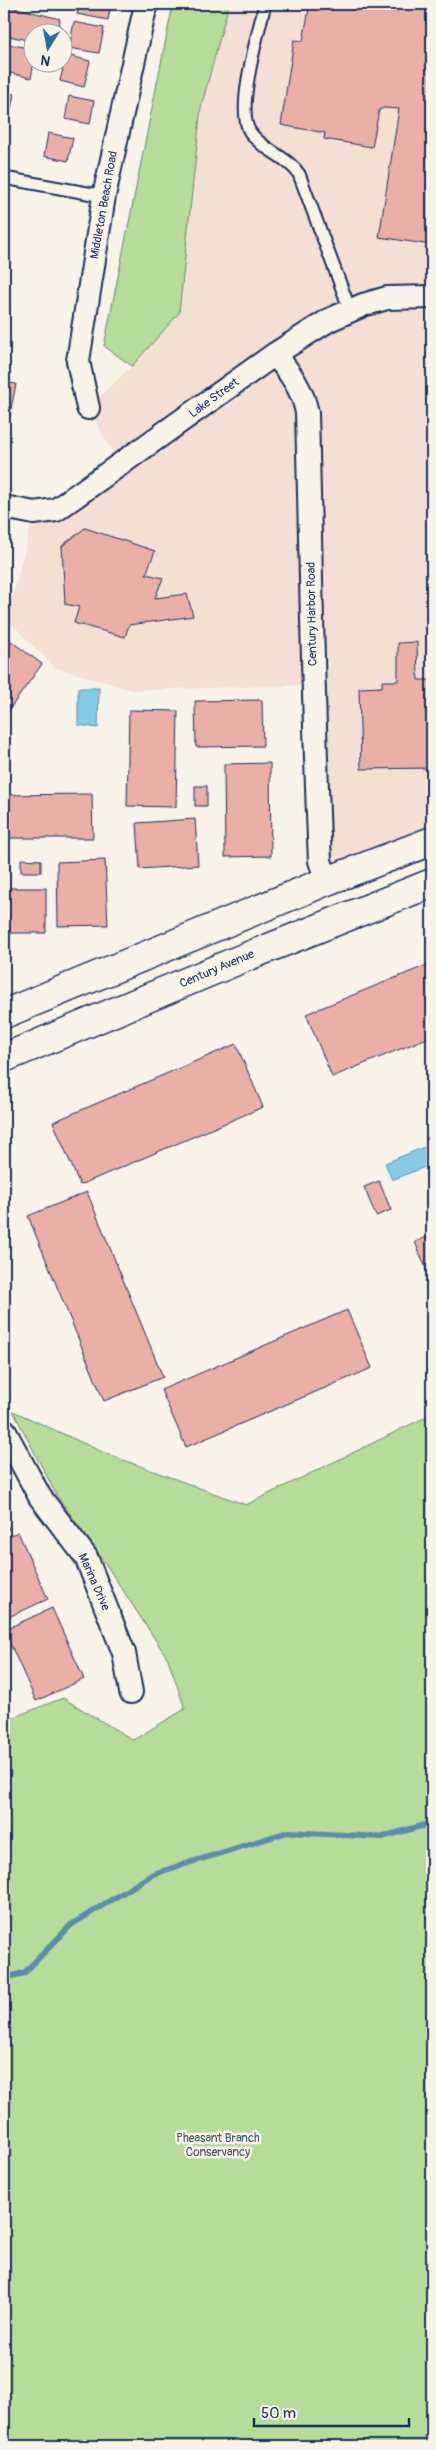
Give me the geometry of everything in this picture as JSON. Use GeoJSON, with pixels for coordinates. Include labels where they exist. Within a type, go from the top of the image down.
{"type":"FeatureCollection","features":[{"type":"Feature","properties":{"kind":"main road"},"geometry":{"type":"LineString","coordinates":[[4,1014],[327,881],[432,840]]}},
{"type":"Feature","properties":{"kind":"main road","name":"Century Avenue"},"geometry":{"type":"LineString","coordinates":[[4,1058],[241,959],[432,883]]}},
{"type":"Feature","properties":{"kind":"street","name":"Middleton Beach Road"},"geometry":{"type":"LineString","coordinates":[[88,408],[78,362],[104,196],[146,4]]}},
{"type":"Feature","properties":{"kind":"street","name":"Lake Street"},"geometry":{"type":"LineString","coordinates":[[4,507],[34,513],[56,510],[275,354],[329,320],[350,310],[387,298],[432,297]]}},
{"type":"Feature","properties":{"kind":"street","name":"Century Harbor Road"},"geometry":{"type":"LineString","coordinates":[[275,354],[293,377],[305,401],[307,413],[313,610],[313,695],[320,861],[327,881]]}},
{"type":"Feature","properties":{"kind":"street","name":"Marina Drive"},"geometry":{"type":"LineString","coordinates":[[4,1430],[40,1497],[86,1557],[124,1653],[131,1692]]}},
{"type":"Feature","properties":{"kind":"lane"},"geometry":{"type":"LineString","coordinates":[[265,4],[244,99],[245,122],[250,132],[258,140],[293,166],[299,174],[350,310]]}},
{"type":"Feature","properties":{"kind":"lane"},"geometry":{"type":"LineString","coordinates":[[4,178],[104,196]]}},
{"type":"Feature","properties":{"kind":"shaded area"},"geometry":{"type":"Polygon","coordinates":[[[229,4],[432,4],[432,841],[327,881],[312,685],[132,690],[54,667],[7,619],[34,513],[120,465],[88,408],[132,366],[179,313],[201,107],[229,4]]]}},
{"type":"Feature","properties":{"kind":"green space"},"geometry":{"type":"Polygon","coordinates":[[[173,4],[229,4],[201,107],[179,313],[132,366],[104,346],[173,4]]]}},
{"type":"Feature","properties":{"kind":"green space","name":"Pheasant Branch Conservancy"},"geometry":{"type":"Polygon","coordinates":[[[13,1411],[107,1454],[246,1505],[432,1414],[432,2446],[4,2446],[4,1721],[63,1698],[133,1740],[185,1709],[168,1659],[97,1551],[57,1496],[13,1411]]]}},
{"type":"Feature","properties":{"kind":"water"},"geometry":{"type":"Polygon","coordinates":[[[78,688],[99,688],[98,728],[78,725],[78,688]]]}},
{"type":"Feature","properties":{"kind":"water"},"geometry":{"type":"Polygon","coordinates":[[[432,1144],[432,1164],[392,1180],[385,1163],[432,1144]]]}},
{"type":"Feature","properties":{"kind":"building"},"geometry":{"type":"Polygon","coordinates":[[[45,4],[63,4],[62,7],[45,4]]]}},
{"type":"Feature","properties":{"kind":"building"},"geometry":{"type":"Polygon","coordinates":[[[79,4],[111,4],[108,20],[77,14],[79,4]]]}},
{"type":"Feature","properties":{"kind":"building"},"geometry":{"type":"Polygon","coordinates":[[[310,4],[432,4],[432,245],[379,237],[399,109],[384,108],[379,110],[372,147],[324,139],[325,133],[281,125],[294,40],[303,41],[310,4]]]}},
{"type":"Feature","properties":{"kind":"building"},"geometry":{"type":"Polygon","coordinates":[[[4,5],[60,19],[60,22],[22,22],[22,39],[4,35],[4,5]]]}},
{"type":"Feature","properties":{"kind":"building"},"geometry":{"type":"Polygon","coordinates":[[[74,22],[104,28],[99,53],[72,48],[74,22]]]}},
{"type":"Feature","properties":{"kind":"building"},"geometry":{"type":"Polygon","coordinates":[[[4,43],[22,47],[22,72],[32,72],[31,78],[6,72],[4,75],[4,43]]]}},
{"type":"Feature","properties":{"kind":"building"},"geometry":{"type":"Polygon","coordinates":[[[72,56],[90,61],[84,87],[60,81],[62,72],[72,72],[72,56]]]}},
{"type":"Feature","properties":{"kind":"building"},"geometry":{"type":"Polygon","coordinates":[[[4,92],[14,94],[10,114],[4,113],[4,92]]]}},
{"type":"Feature","properties":{"kind":"building"},"geometry":{"type":"Polygon","coordinates":[[[69,96],[94,101],[90,124],[65,119],[69,96]]]}},
{"type":"Feature","properties":{"kind":"building"},"geometry":{"type":"Polygon","coordinates":[[[48,133],[73,138],[68,161],[44,156],[48,133]]]}},
{"type":"Feature","properties":{"kind":"building"},"geometry":{"type":"Polygon","coordinates":[[[4,382],[16,384],[9,419],[4,418],[4,382]]]}},
{"type":"Feature","properties":{"kind":"building"},"geometry":{"type":"Polygon","coordinates":[[[85,528],[155,551],[146,574],[163,578],[155,598],[187,594],[193,616],[129,625],[125,637],[74,623],[79,607],[65,604],[62,546],[85,528]]]}},
{"type":"Feature","properties":{"kind":"building"},"geometry":{"type":"Polygon","coordinates":[[[4,636],[42,664],[4,717],[4,636]]]}},
{"type":"Feature","properties":{"kind":"building"},"geometry":{"type":"Polygon","coordinates":[[[417,642],[418,680],[432,680],[432,768],[361,769],[359,688],[382,687],[382,681],[398,681],[398,643],[417,642]]]}},
{"type":"Feature","properties":{"kind":"building"},"geometry":{"type":"Polygon","coordinates":[[[262,700],[263,746],[196,747],[195,701],[262,700]]]}},
{"type":"Feature","properties":{"kind":"building"},"geometry":{"type":"Polygon","coordinates":[[[129,710],[178,711],[176,807],[127,806],[129,710]]]}},
{"type":"Feature","properties":{"kind":"building"},"geometry":{"type":"Polygon","coordinates":[[[270,763],[271,856],[225,857],[224,764],[270,763]]]}},
{"type":"Feature","properties":{"kind":"building"},"geometry":{"type":"Polygon","coordinates":[[[195,786],[207,786],[207,806],[195,806],[195,786]]]}},
{"type":"Feature","properties":{"kind":"building"},"geometry":{"type":"Polygon","coordinates":[[[92,794],[93,838],[4,838],[4,795],[92,794]]]}},
{"type":"Feature","properties":{"kind":"building"},"geometry":{"type":"Polygon","coordinates":[[[195,819],[198,865],[140,869],[137,823],[195,819]]]}},
{"type":"Feature","properties":{"kind":"building"},"geometry":{"type":"Polygon","coordinates":[[[21,859],[41,860],[41,872],[21,872],[21,859]]]}},
{"type":"Feature","properties":{"kind":"building"},"geometry":{"type":"Polygon","coordinates":[[[105,860],[108,925],[58,926],[57,862],[105,860]]]}},
{"type":"Feature","properties":{"kind":"building"},"geometry":{"type":"Polygon","coordinates":[[[4,888],[46,888],[46,933],[4,933],[4,888]]]}},
{"type":"Feature","properties":{"kind":"building"},"geometry":{"type":"Polygon","coordinates":[[[432,963],[432,1036],[332,1077],[306,1014],[432,963]]]}},
{"type":"Feature","properties":{"kind":"building"},"geometry":{"type":"Polygon","coordinates":[[[236,1044],[263,1107],[80,1185],[53,1122],[236,1044]]]}},
{"type":"Feature","properties":{"kind":"building"},"geometry":{"type":"Polygon","coordinates":[[[379,1181],[391,1210],[376,1216],[364,1187],[379,1181]]]}},
{"type":"Feature","properties":{"kind":"building"},"geometry":{"type":"Polygon","coordinates":[[[87,1192],[163,1377],[104,1401],[28,1216],[87,1192]]]}},
{"type":"Feature","properties":{"kind":"building"},"geometry":{"type":"Polygon","coordinates":[[[432,1235],[432,1283],[415,1242],[432,1235]]]}},
{"type":"Feature","properties":{"kind":"building"},"geometry":{"type":"Polygon","coordinates":[[[347,1310],[372,1368],[186,1447],[161,1390],[347,1310]]]}},
{"type":"Feature","properties":{"kind":"building"},"geometry":{"type":"Polygon","coordinates":[[[4,1518],[9,1529],[4,1531],[4,1518]]]}},
{"type":"Feature","properties":{"kind":"building"},"geometry":{"type":"Polygon","coordinates":[[[18,1532],[48,1599],[4,1619],[4,1538],[18,1532]]]}},
{"type":"Feature","properties":{"kind":"building"},"geometry":{"type":"Polygon","coordinates":[[[52,1608],[84,1679],[36,1701],[4,1630],[52,1608]]]}},
{"type":"Feature","properties":{"kind":"waterway"},"geometry":{"type":"LineString","coordinates":[[4,1978],[24,1973],[71,1925],[153,1874],[288,1832],[382,1837],[432,1823]]}}]}
